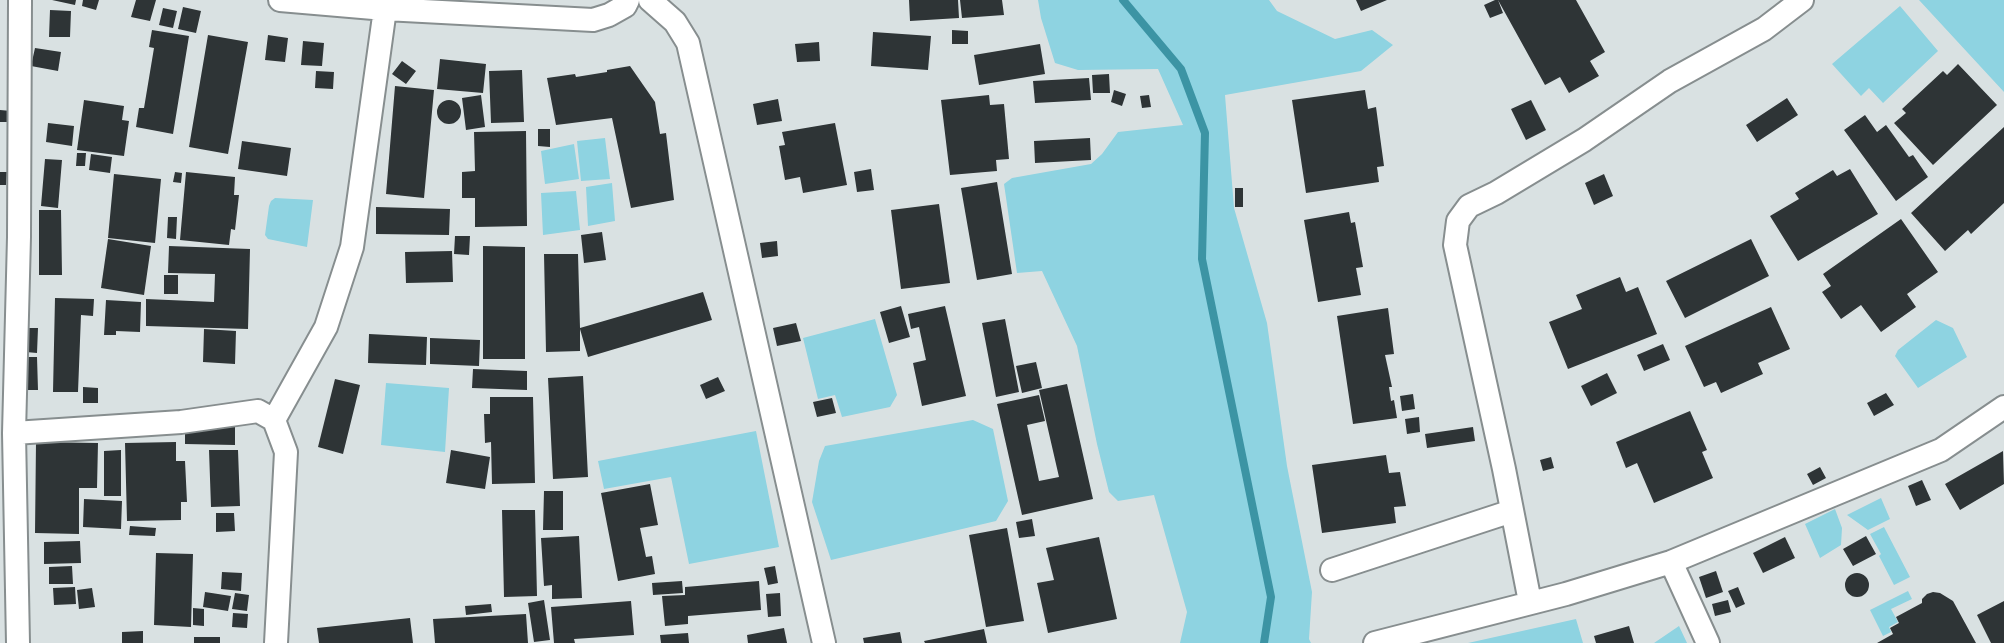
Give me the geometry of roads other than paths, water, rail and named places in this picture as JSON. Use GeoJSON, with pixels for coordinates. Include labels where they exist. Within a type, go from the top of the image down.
{"type":"FeatureCollection","features":[{"type":"Feature","properties":{"kind":"street"},"geometry":{"type":"LineString","coordinates":[[18,643],[9,237],[20,0]]}},
{"type":"Feature","properties":{"kind":"street"},"geometry":{"type":"LineString","coordinates":[[280,0],[385,9],[593,20],[609,15],[625,6],[628,0]]}},
{"type":"Feature","properties":{"kind":"street"},"geometry":{"type":"LineString","coordinates":[[650,0],[675,22],[688,43],[824,643]]}},
{"type":"Feature","properties":{"kind":"street"},"geometry":{"type":"LineString","coordinates":[[1530,603],[1455,245],[1458,221],[1469,207],[1584,140],[1670,81],[1764,29],[1802,0]]}},
{"type":"Feature","properties":{"kind":"street"},"geometry":{"type":"LineString","coordinates":[[274,420],[326,327],[352,247],[385,9]]}},
{"type":"Feature","properties":{"kind":"street"},"geometry":{"type":"LineString","coordinates":[[1375,643],[1530,603],[1671,562],[1941,450],[2004,407]]}},
{"type":"Feature","properties":{"kind":"street"},"geometry":{"type":"LineString","coordinates":[[14,433],[181,422],[258,411],[274,420],[286,452],[276,643]]}},
{"type":"Feature","properties":{"kind":"street"},"geometry":{"type":"LineString","coordinates":[[1332,570],[1512,511]]}},
{"type":"Feature","properties":{"kind":"street"},"geometry":{"type":"LineString","coordinates":[[1671,562],[1708,643]]}},
{"type":"Feature","properties":{"kind":"waterway"},"geometry":{"type":"LineString","coordinates":[[1123,0],[1181,69],[1205,133],[1202,259],[1271,597],[1264,643]]}}]}
